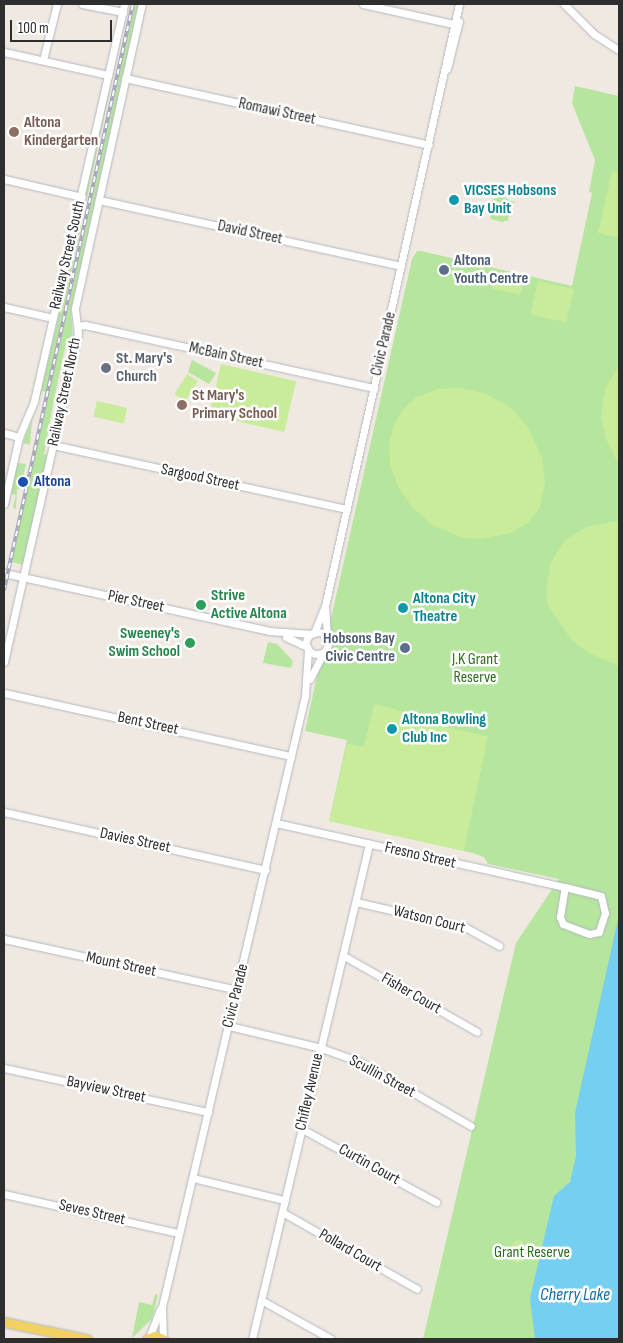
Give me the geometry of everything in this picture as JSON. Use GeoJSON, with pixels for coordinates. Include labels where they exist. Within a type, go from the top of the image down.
{"type":"FeatureCollection","features":[{"type":"Feature","properties":{"kind":"main road"},"geometry":{"type":"LineString","coordinates":[[4,1322],[87,1339]]}},
{"type":"Feature","properties":{"kind":"main road"},"geometry":{"type":"LineString","coordinates":[[146,1339],[163,1339]]}},
{"type":"Feature","properties":{"kind":"street"},"geometry":{"type":"LineString","coordinates":[[42,60],[57,4]]}},
{"type":"Feature","properties":{"kind":"street"},"geometry":{"type":"LineString","coordinates":[[82,4],[122,12]]}},
{"type":"Feature","properties":{"kind":"street","name":"Railway Street South"},"geometry":{"type":"LineString","coordinates":[[4,504],[20,437],[34,402],[82,197],[124,4]]}},
{"type":"Feature","properties":{"kind":"street","name":"Railway Street North"},"geometry":{"type":"LineString","coordinates":[[4,662],[54,445],[78,326],[75,308],[142,4]]}},
{"type":"Feature","properties":{"kind":"street"},"geometry":{"type":"LineString","coordinates":[[363,4],[456,24]]}},
{"type":"Feature","properties":{"kind":"street","name":"Civic Parade"},"geometry":{"type":"LineString","coordinates":[[313,633],[325,606],[460,4]]}},
{"type":"Feature","properties":{"kind":"street"},"geometry":{"type":"LineString","coordinates":[[564,4],[594,34],[619,50]]}},
{"type":"Feature","properties":{"kind":"street"},"geometry":{"type":"LineString","coordinates":[[4,52],[108,75]]}},
{"type":"Feature","properties":{"kind":"street","name":"Romawi Street"},"geometry":{"type":"LineString","coordinates":[[125,78],[429,145]]}},
{"type":"Feature","properties":{"kind":"street"},"geometry":{"type":"LineString","coordinates":[[4,179],[82,197]]}},
{"type":"Feature","properties":{"kind":"street","name":"David Street"},"geometry":{"type":"LineString","coordinates":[[99,200],[401,266]]}},
{"type":"Feature","properties":{"kind":"street"},"geometry":{"type":"LineString","coordinates":[[4,307],[53,318]]}},
{"type":"Feature","properties":{"kind":"street","name":"McBain Street"},"geometry":{"type":"LineString","coordinates":[[78,326],[86,325],[374,388]]}},
{"type":"Feature","properties":{"kind":"street"},"geometry":{"type":"LineString","coordinates":[[4,433],[20,437]]}},
{"type":"Feature","properties":{"kind":"street","name":"Sargood Street"},"geometry":{"type":"LineString","coordinates":[[54,445],[347,509]]}},
{"type":"Feature","properties":{"kind":"street","name":"Pier Street"},"geometry":{"type":"LineString","coordinates":[[4,573],[269,632],[308,648]]}},
{"type":"Feature","properties":{"kind":"street","name":"Civic Parade"},"geometry":{"type":"LineString","coordinates":[[325,606],[327,638]]}},
{"type":"Feature","properties":{"kind":"street","name":"Pier Street"},"geometry":{"type":"LineString","coordinates":[[269,632],[313,633]]}},
{"type":"Feature","properties":{"kind":"street"},"geometry":{"type":"LineString","coordinates":[[313,633],[327,638],[328,648],[323,653],[313,654],[308,648],[313,633]]}},
{"type":"Feature","properties":{"kind":"street","name":"Civic Parade"},"geometry":{"type":"LineString","coordinates":[[146,1339],[162,1306],[238,990],[307,684],[308,648]]}},
{"type":"Feature","properties":{"kind":"street","name":"Civic Parade"},"geometry":{"type":"LineString","coordinates":[[307,684],[323,653]]}},
{"type":"Feature","properties":{"kind":"street","name":"Bent Street"},"geometry":{"type":"LineString","coordinates":[[4,693],[291,756]]}},
{"type":"Feature","properties":{"kind":"street","name":"Davies Street"},"geometry":{"type":"LineString","coordinates":[[4,812],[266,870]]}},
{"type":"Feature","properties":{"kind":"street","name":"Fresno Street"},"geometry":{"type":"LineString","coordinates":[[276,823],[565,887],[601,896],[605,913],[598,932],[589,934],[563,924],[560,917],[565,887]]}},
{"type":"Feature","properties":{"kind":"street","name":"Chifley Avenue"},"geometry":{"type":"LineString","coordinates":[[252,1339],[369,844]]}},
{"type":"Feature","properties":{"kind":"street","name":"Watson Court"},"geometry":{"type":"LineString","coordinates":[[356,902],[465,927],[499,946]]}},
{"type":"Feature","properties":{"kind":"street","name":"Mount Street"},"geometry":{"type":"LineString","coordinates":[[4,939],[238,990]]}},
{"type":"Feature","properties":{"kind":"street","name":"Fisher Court"},"geometry":{"type":"LineString","coordinates":[[344,956],[477,1032]]}},
{"type":"Feature","properties":{"kind":"street","name":"Scullin Street"},"geometry":{"type":"LineString","coordinates":[[229,1026],[321,1048],[360,1062],[471,1126]]}},
{"type":"Feature","properties":{"kind":"street","name":"Bayview Street"},"geometry":{"type":"LineString","coordinates":[[4,1068],[208,1112]]}},
{"type":"Feature","properties":{"kind":"street","name":"Curtin Court"},"geometry":{"type":"LineString","coordinates":[[302,1129],[436,1202]]}},
{"type":"Feature","properties":{"kind":"street"},"geometry":{"type":"LineString","coordinates":[[192,1178],[284,1200]]}},
{"type":"Feature","properties":{"kind":"street","name":"Seves Street"},"geometry":{"type":"LineString","coordinates":[[4,1194],[180,1233]]}},
{"type":"Feature","properties":{"kind":"street","name":"Pollard Court"},"geometry":{"type":"LineString","coordinates":[[282,1212],[417,1289]]}},
{"type":"Feature","properties":{"kind":"street"},"geometry":{"type":"LineString","coordinates":[[261,1300],[331,1339]]}},
{"type":"Feature","properties":{"kind":"street","name":"Civic Parade"},"geometry":{"type":"LineString","coordinates":[[162,1306],[163,1339]]}},
{"type":"Feature","properties":{"kind":"green space"},"geometry":{"type":"Polygon","coordinates":[[[128,4],[46,392],[42,391],[38,404],[128,4]]]}},
{"type":"Feature","properties":{"kind":"green space"},"geometry":{"type":"Polygon","coordinates":[[[135,4],[139,4],[71,311],[73,340],[67,339],[44,454],[47,455],[24,565],[12,562],[135,4]]]}},
{"type":"Feature","properties":{"kind":"green space","name":"J.K Grant Reserve"},"geometry":{"type":"Polygon","coordinates":[[[575,86],[619,96],[619,1339],[423,1339],[516,943],[559,879],[488,864],[484,857],[473,853],[329,821],[347,740],[305,731],[319,667],[330,654],[333,643],[330,623],[412,259],[417,251],[421,251],[572,286],[592,193],[589,192],[595,160],[572,103],[575,86]]]}},
{"type":"Feature","properties":{"kind":"green space"},"geometry":{"type":"Polygon","coordinates":[[[612,171],[619,173],[619,238],[598,233],[612,171]]]}},
{"type":"Feature","properties":{"kind":"green space"},"geometry":{"type":"Polygon","coordinates":[[[501,196],[516,203],[512,203],[508,220],[502,222],[491,219],[489,211],[492,200],[501,196]]]}},
{"type":"Feature","properties":{"kind":"green space"},"geometry":{"type":"Polygon","coordinates":[[[495,275],[523,281],[520,295],[492,289],[495,275]]]}},
{"type":"Feature","properties":{"kind":"green space"},"geometry":{"type":"Polygon","coordinates":[[[538,281],[574,289],[566,322],[530,314],[538,281]]]}},
{"type":"Feature","properties":{"kind":"green space"},"geometry":{"type":"Polygon","coordinates":[[[192,360],[216,373],[209,384],[188,372],[192,360]]]}},
{"type":"Feature","properties":{"kind":"green space"},"geometry":{"type":"Polygon","coordinates":[[[221,364],[296,381],[284,432],[209,415],[221,364]]]}},
{"type":"Feature","properties":{"kind":"green space"},"geometry":{"type":"Polygon","coordinates":[[[619,366],[619,465],[606,439],[601,415],[606,387],[619,366]]]}},
{"type":"Feature","properties":{"kind":"green space"},"geometry":{"type":"Polygon","coordinates":[[[187,374],[198,381],[185,401],[174,394],[187,374]]]}},
{"type":"Feature","properties":{"kind":"green space"},"geometry":{"type":"Polygon","coordinates":[[[460,388],[484,393],[510,407],[527,426],[542,457],[545,482],[540,507],[529,522],[511,533],[481,539],[460,537],[431,524],[411,506],[398,486],[390,465],[389,443],[394,424],[405,407],[417,397],[438,389],[460,388]]]}},
{"type":"Feature","properties":{"kind":"green space"},"geometry":{"type":"Polygon","coordinates":[[[97,401],[127,408],[124,424],[93,417],[97,401]]]}},
{"type":"Feature","properties":{"kind":"green space"},"geometry":{"type":"Polygon","coordinates":[[[35,413],[32,421],[30,445],[23,443],[35,413]]]}},
{"type":"Feature","properties":{"kind":"green space"},"geometry":{"type":"Polygon","coordinates":[[[17,463],[26,464],[20,489],[17,489],[16,509],[13,508],[16,495],[12,494],[11,485],[17,463]]]}},
{"type":"Feature","properties":{"kind":"green space"},"geometry":{"type":"Polygon","coordinates":[[[619,521],[619,666],[589,653],[571,639],[548,606],[546,592],[550,564],[565,540],[588,526],[619,521]]]}},
{"type":"Feature","properties":{"kind":"green space"},"geometry":{"type":"Polygon","coordinates":[[[268,642],[277,644],[293,661],[291,668],[263,663],[268,642]]]}},
{"type":"Feature","properties":{"kind":"green space"},"geometry":{"type":"Polygon","coordinates":[[[374,704],[449,723],[449,728],[488,736],[464,851],[329,821],[347,744],[364,747],[374,704]]]}},
{"type":"Feature","properties":{"kind":"green space"},"geometry":{"type":"Polygon","coordinates":[[[516,1240],[522,1241],[525,1247],[522,1261],[517,1263],[510,1259],[509,1250],[516,1240]]]}},
{"type":"Feature","properties":{"kind":"green space"},"geometry":{"type":"Polygon","coordinates":[[[155,1294],[158,1295],[152,1319],[132,1338],[139,1302],[152,1305],[155,1294]]]}},
{"type":"Feature","properties":{"kind":"water","name":"Cherry Lake"},"geometry":{"type":"Polygon","coordinates":[[[619,915],[619,1339],[535,1339],[530,1298],[554,1196],[570,1182],[576,1156],[575,1113],[619,915]]]}},
{"type":"Feature","properties":{"kind":"railway"},"geometry":{"type":"LineString","coordinates":[[4,590],[133,4]]}},
{"type":"Feature","properties":{"kind":"place","name":"Altona Kindergarten"},"geometry":{"type":"Point","coordinates":[14,132]}},
{"type":"Feature","properties":{"kind":"place","name":"VICSES Hobsons Bay Unit"},"geometry":{"type":"Point","coordinates":[454,200]}},
{"type":"Feature","properties":{"kind":"place","name":"Altona Youth Centre"},"geometry":{"type":"Point","coordinates":[444,270]}},
{"type":"Feature","properties":{"kind":"place","name":"St. Mary's Church"},"geometry":{"type":"Point","coordinates":[106,368]}},
{"type":"Feature","properties":{"kind":"place","name":"St Mary's Primary School"},"geometry":{"type":"Point","coordinates":[182,405]}},
{"type":"Feature","properties":{"kind":"place","name":"Altona"},"geometry":{"type":"Point","coordinates":[23,482]}},
{"type":"Feature","properties":{"kind":"place","name":"Strive Active Altona"},"geometry":{"type":"Point","coordinates":[201,605]}},
{"type":"Feature","properties":{"kind":"place","name":"Altona City Theatre"},"geometry":{"type":"Point","coordinates":[403,608]}},
{"type":"Feature","properties":{"kind":"place","name":"Sweeney's Swim School"},"geometry":{"type":"Point","coordinates":[190,643]}},
{"type":"Feature","properties":{"kind":"place","name":"Hobsons Bay Civic Centre"},"geometry":{"type":"Point","coordinates":[405,648]}},
{"type":"Feature","properties":{"kind":"place","name":"Altona Bowling Club Inc"},"geometry":{"type":"Point","coordinates":[392,729]}},
{"type":"Feature","properties":{"kind":"park label","name":"Grant Reserve"},"geometry":{"type":"Point","coordinates":[532,1253]}}]}
